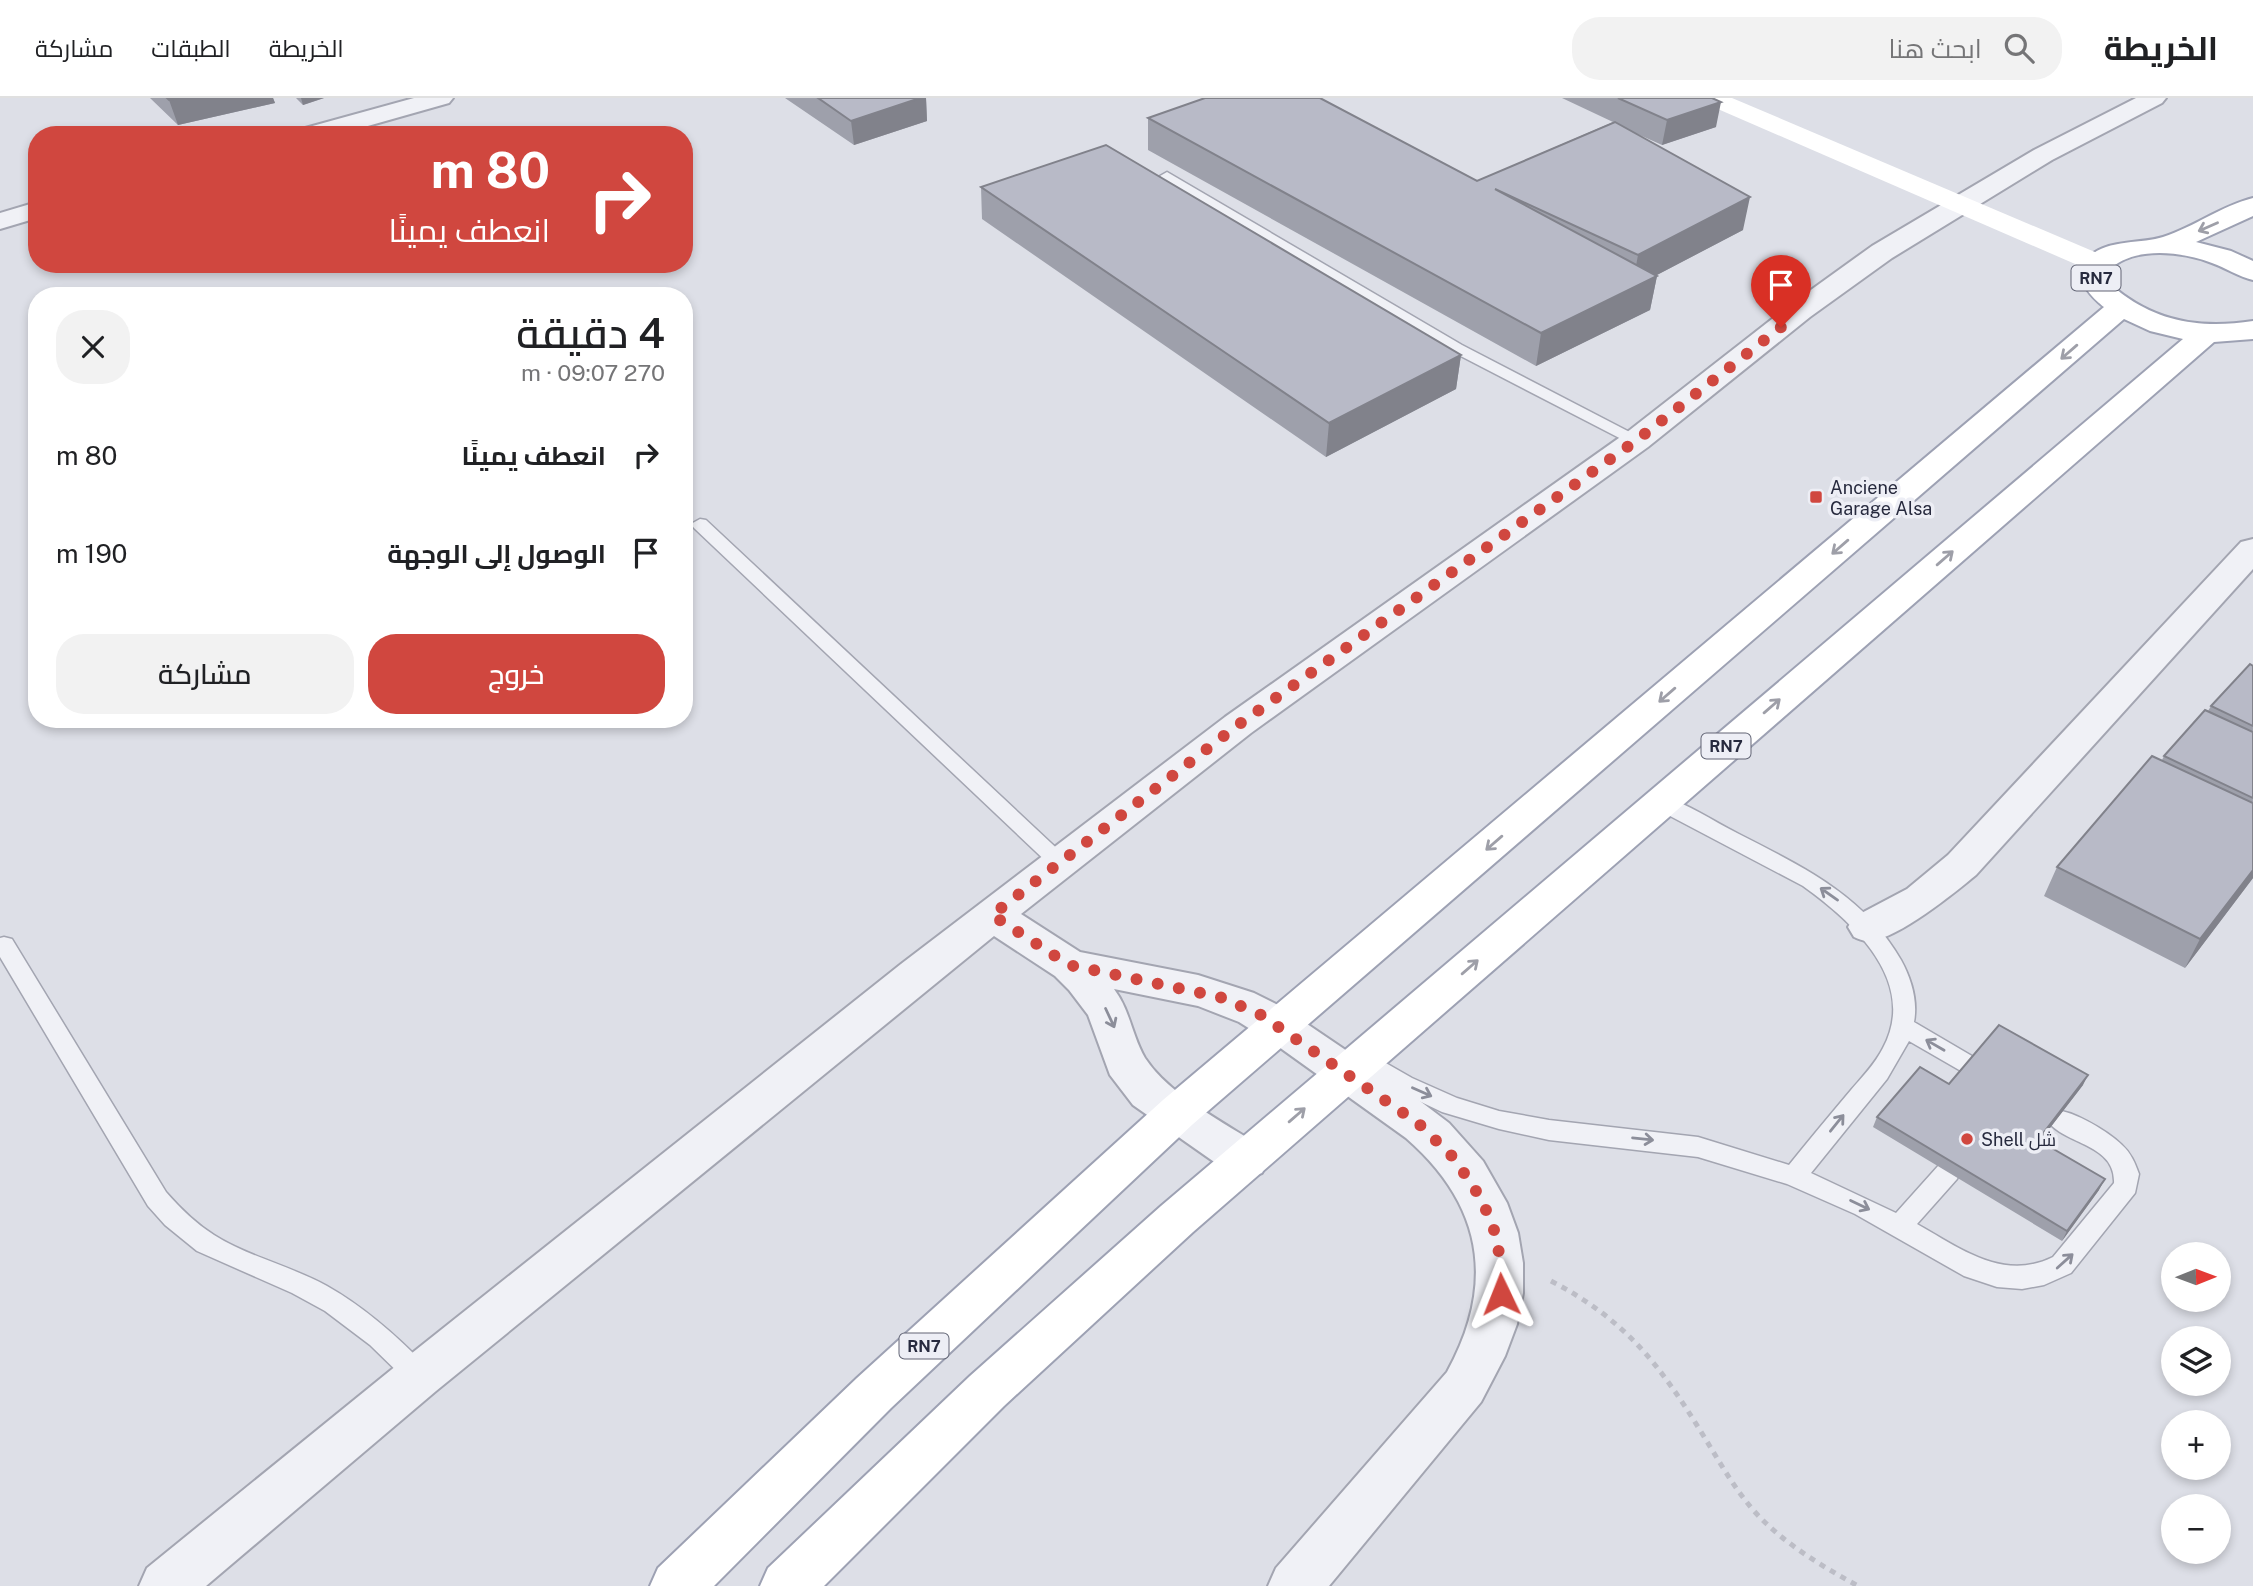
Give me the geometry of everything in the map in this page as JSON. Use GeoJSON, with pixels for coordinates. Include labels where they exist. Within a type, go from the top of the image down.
{"type":"FeatureCollection","features":[{"type":"Feature","properties":{"kind":"main road"},"geometry":{"type":"LineString","coordinates":[[1712,98],[1956,205],[2099,264]]}},
{"type":"Feature","properties":{"kind":"main road","name":"RN7"},"geometry":{"type":"LineString","coordinates":[[2163,247],[2253,206]]}},
{"type":"Feature","properties":{"kind":"main road","name":"RN7"},"geometry":{"type":"LineString","coordinates":[[2253,272],[2206,253],[2163,247],[2123,251],[2108,256],[2099,264],[2095,274],[2098,285],[2121,307],[2160,324],[2207,333],[2253,330]]}},
{"type":"Feature","properties":{"kind":"main road","name":"RN7"},"geometry":{"type":"LineString","coordinates":[[677,1586],[874,1393],[1178,1112],[2121,307]]}},
{"type":"Feature","properties":{"kind":"main road","name":"RN7"},"geometry":{"type":"LineString","coordinates":[[787,1586],[988,1391],[1177,1219],[2207,333]]}},
{"type":"Feature","properties":{"kind":"street"},"geometry":{"type":"LineString","coordinates":[[340,126],[441,98]]}},
{"type":"Feature","properties":{"kind":"street"},"geometry":{"type":"LineString","coordinates":[[166,1586],[419,1376],[992,915],[1238,725],[1637,440],[1800,311],[1882,252],[2043,155],[2154,98]]}},
{"type":"Feature","properties":{"kind":"street"},"geometry":{"type":"LineString","coordinates":[[0,221],[28,213]]}},
{"type":"Feature","properties":{"kind":"street"},"geometry":{"type":"LineString","coordinates":[[1868,927],[1921,899],[1962,864],[2253,549]]}},
{"type":"Feature","properties":{"kind":"street"},"geometry":{"type":"LineString","coordinates":[[992,915],[1069,965],[1102,1002],[1115,1028],[1125,1063],[1148,1093],[1246,1160]]}},
{"type":"Feature","properties":{"kind":"street"},"geometry":{"type":"LineString","coordinates":[[1069,965],[1220,997],[1261,1015],[1354,1066],[1443,1145],[1465,1171],[1482,1200],[1494,1230],[1501,1262],[1501,1294],[1494,1326],[1482,1358],[1464,1387],[1295,1586]]}},
{"type":"Feature","properties":{"kind":"lane"},"geometry":{"type":"LineString","coordinates":[[1167,176],[1463,353],[1566,407],[1637,440]]}},
{"type":"Feature","properties":{"kind":"lane"},"geometry":{"type":"LineString","coordinates":[[700,524],[1059,862]]}},
{"type":"Feature","properties":{"kind":"lane"},"geometry":{"type":"LineString","coordinates":[[1660,802],[1811,881],[1852,911],[1868,927],[1893,966],[1903,1006],[1898,1041],[1882,1069],[1794,1176]]}},
{"type":"Feature","properties":{"kind":"lane"},"geometry":{"type":"LineString","coordinates":[[4,945],[157,1199],[170,1216],[186,1232],[206,1245],[303,1286],[349,1313],[391,1346],[419,1376]]}},
{"type":"Feature","properties":{"kind":"lane"},"geometry":{"type":"LineString","coordinates":[[1902,1026],[1969,1065]]}},
{"type":"Feature","properties":{"kind":"lane"},"geometry":{"type":"LineString","coordinates":[[1354,1066],[1404,1084],[1450,1105],[1499,1120],[1549,1130],[1698,1147],[1794,1176],[1853,1201],[1962,1263],[1997,1276],[2022,1278],[2044,1274],[2062,1265],[2126,1186],[2128,1178],[2121,1160],[2112,1151],[2058,1118]]}},
{"type":"Feature","properties":{"kind":"lane"},"geometry":{"type":"LineString","coordinates":[[1899,1227],[1948,1172]]}},
{"type":"Feature","properties":{"kind":"path"},"geometry":{"type":"LineString","coordinates":[[1501,1262],[1577,1292],[1608,1313],[1636,1338],[1658,1367],[1730,1481],[1756,1513],[1787,1542],[1824,1568],[1858,1586]]}},
{"type":"Feature","properties":{"kind":"building"},"geometry":{"type":"Polygon","coordinates":[[[818,98],[920,98],[851,121],[818,98]]]}},
{"type":"Feature","properties":{"kind":"building"},"geometry":{"type":"Polygon","coordinates":[[[1205,98],[1320,98],[1477,181],[1615,122],[1750,197],[1638,255],[1495,189],[1657,276],[1541,333],[1148,118],[1205,98]]]}},
{"type":"Feature","properties":{"kind":"building"},"geometry":{"type":"Polygon","coordinates":[[[1618,98],[1712,98],[1721,102],[1667,120],[1618,98]]]}},
{"type":"Feature","properties":{"kind":"building"},"geometry":{"type":"Polygon","coordinates":[[[1106,145],[1461,355],[1329,423],[981,187],[1106,145]]]}},
{"type":"Feature","properties":{"kind":"building"},"geometry":{"type":"Polygon","coordinates":[[[2250,664],[2253,666],[2253,726],[2211,706],[2250,664]]]}},
{"type":"Feature","properties":{"kind":"building"},"geometry":{"type":"Polygon","coordinates":[[[2205,710],[2253,732],[2253,798],[2164,756],[2205,710]]]}},
{"type":"Feature","properties":{"kind":"building"},"geometry":{"type":"Polygon","coordinates":[[[2152,756],[2253,803],[2253,870],[2200,939],[2057,867],[2152,756]]]}},
{"type":"Feature","properties":{"kind":"building","name":"Shell شل"},"geometry":{"type":"Polygon","coordinates":[[[1999,1025],[2088,1075],[2038,1140],[2105,1179],[2067,1231],[1877,1117],[1920,1067],[1949,1084],[1999,1025]]]}},
{"type":"Feature","properties":{"kind":"place","name":"Anciene Garage Alsa"},"geometry":{"type":"Point","coordinates":[1816,497]}},
{"type":"Feature","properties":{"kind":"place","name":"Shell شل"},"geometry":{"type":"Point","coordinates":[1967,1139]}},
{"type":"Feature","properties":{"kind":"route"},"geometry":{"type":"LineString","coordinates":[[1501,1294],[1501,1262],[1494,1230],[1482,1200],[1465,1171],[1443,1145],[1418,1123],[1261,1015],[1241,1005],[1220,997],[1069,965],[992,915],[1238,725],[1637,440],[1781,327]]}}]}
